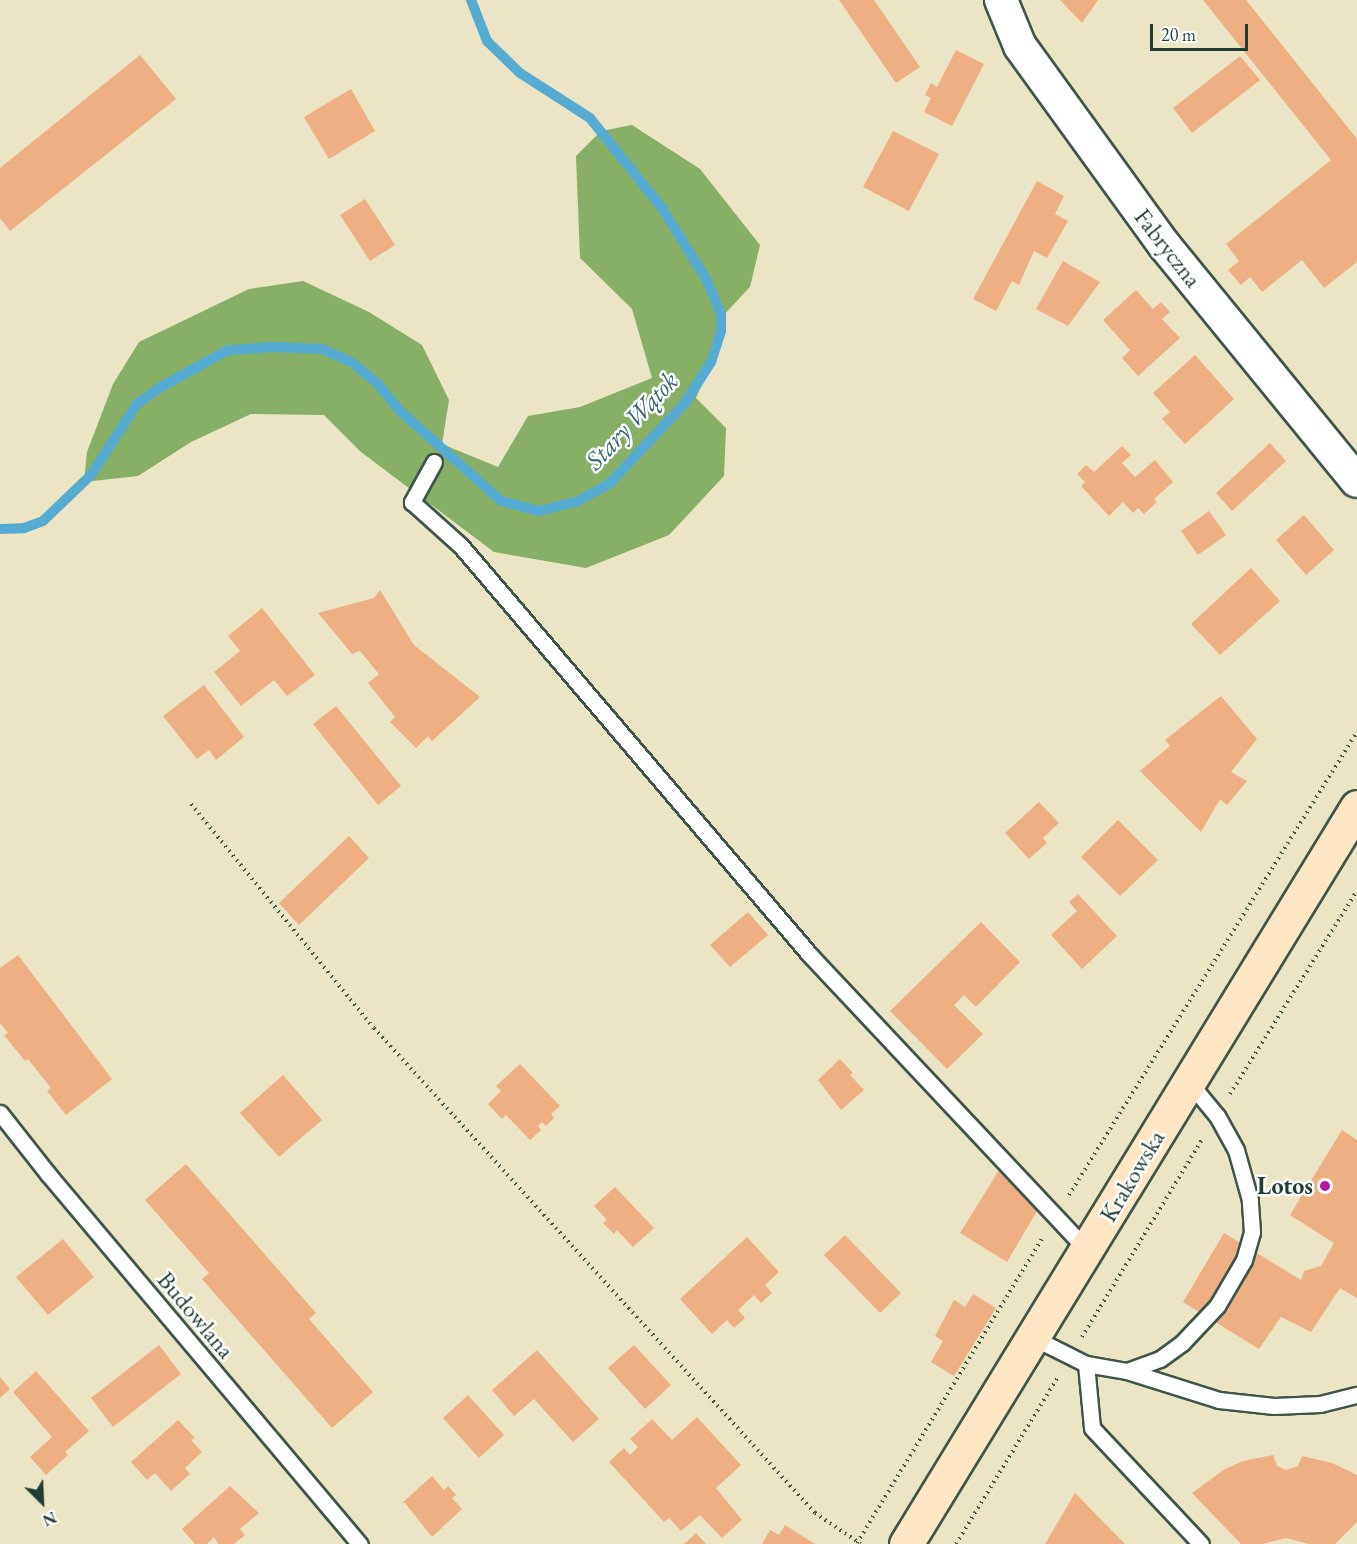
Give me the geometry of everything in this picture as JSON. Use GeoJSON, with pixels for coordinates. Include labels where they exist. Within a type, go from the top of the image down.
{"type":"FeatureCollection","features":[{"type":"Feature","properties":{"kind":"street","name":"Fabryczna"},"geometry":{"type":"LineString","coordinates":[[1001,0],[1020,46],[1165,246],[1357,481]]}},
{"type":"Feature","properties":{"kind":"street","name":"Krakowska"},"geometry":{"type":"LineString","coordinates":[[906,1544],[1357,807]]}},
{"type":"Feature","properties":{"kind":"lane"},"geometry":{"type":"LineString","coordinates":[[434,462],[412,502],[461,546],[810,955],[1056,1215],[1086,1250]]}},
{"type":"Feature","properties":{"kind":"lane"},"geometry":{"type":"LineString","coordinates":[[1127,1371],[1160,1359],[1182,1343],[1217,1306],[1245,1260],[1252,1232],[1250,1200],[1236,1150],[1217,1116],[1189,1082]]}},
{"type":"Feature","properties":{"kind":"lane","name":"Budowlana"},"geometry":{"type":"LineString","coordinates":[[0,1113],[48,1174],[360,1544]]}},
{"type":"Feature","properties":{"kind":"lane"},"geometry":{"type":"LineString","coordinates":[[1032,1337],[1086,1364],[1127,1371],[1219,1400],[1274,1406],[1320,1404],[1357,1395]]}},
{"type":"Feature","properties":{"kind":"lane"},"geometry":{"type":"LineString","coordinates":[[1086,1364],[1092,1428],[1201,1544]]}},
{"type":"Feature","properties":{"kind":"path"},"geometry":{"type":"LineString","coordinates":[[191,804],[374,1028],[816,1513],[858,1543],[1056,1215],[1357,732]]}},
{"type":"Feature","properties":{"kind":"path"},"geometry":{"type":"LineString","coordinates":[[956,1544],[1357,891]]}},
{"type":"Feature","properties":{"kind":"green space"},"geometry":{"type":"Polygon","coordinates":[[[632,125],[700,169],[760,245],[750,287],[720,319],[724,331],[696,398],[726,428],[724,476],[669,535],[586,568],[494,552],[361,452],[324,415],[251,414],[191,442],[138,476],[84,482],[87,452],[113,384],[139,342],[249,289],[303,281],[369,312],[422,345],[449,400],[442,444],[498,467],[528,416],[580,407],[652,378],[632,309],[580,258],[576,156],[601,131],[632,125]]]}},
{"type":"Feature","properties":{"kind":"building"},"geometry":{"type":"Polygon","coordinates":[[[839,0],[874,0],[920,67],[896,83],[839,0]]]}},
{"type":"Feature","properties":{"kind":"building"},"geometry":{"type":"Polygon","coordinates":[[[1060,0],[1098,0],[1082,23],[1060,0]]]}},
{"type":"Feature","properties":{"kind":"building"},"geometry":{"type":"Polygon","coordinates":[[[1203,0],[1246,0],[1357,139],[1357,262],[1324,288],[1302,260],[1262,292],[1250,277],[1241,285],[1228,270],[1239,261],[1226,244],[1331,160],[1203,0]]]}},
{"type":"Feature","properties":{"kind":"building"},"geometry":{"type":"Polygon","coordinates":[[[956,50],[984,64],[952,126],[924,112],[931,98],[925,95],[931,83],[937,87],[956,50]]]}},
{"type":"Feature","properties":{"kind":"building"},"geometry":{"type":"Polygon","coordinates":[[[140,55],[176,99],[10,231],[0,218],[0,168],[140,55]]]}},
{"type":"Feature","properties":{"kind":"building"},"geometry":{"type":"Polygon","coordinates":[[[1240,56],[1260,80],[1192,133],[1173,108],[1240,56]]]}},
{"type":"Feature","properties":{"kind":"building"},"geometry":{"type":"Polygon","coordinates":[[[351,89],[375,131],[329,159],[304,117],[351,89]]]}},
{"type":"Feature","properties":{"kind":"building"},"geometry":{"type":"Polygon","coordinates":[[[893,131],[939,154],[909,211],[863,187],[893,131]]]}},
{"type":"Feature","properties":{"kind":"building"},"geometry":{"type":"Polygon","coordinates":[[[1037,181],[1064,196],[1055,214],[1068,221],[1047,258],[1034,251],[1019,285],[1012,281],[996,311],[973,299],[1037,181]]]}},
{"type":"Feature","properties":{"kind":"building"},"geometry":{"type":"Polygon","coordinates":[[[365,199],[395,245],[370,261],[340,215],[365,199]]]}},
{"type":"Feature","properties":{"kind":"building"},"geometry":{"type":"Polygon","coordinates":[[[1063,261],[1100,282],[1068,326],[1036,309],[1063,261]]]}},
{"type":"Feature","properties":{"kind":"building"},"geometry":{"type":"Polygon","coordinates":[[[1136,290],[1153,309],[1161,302],[1170,312],[1162,319],[1180,338],[1138,376],[1122,358],[1130,350],[1103,320],[1136,290]]]}},
{"type":"Feature","properties":{"kind":"building"},"geometry":{"type":"Polygon","coordinates":[[[1195,355],[1234,399],[1185,444],[1162,419],[1170,412],[1153,393],[1195,355]]]}},
{"type":"Feature","properties":{"kind":"building"},"geometry":{"type":"Polygon","coordinates":[[[1270,443],[1286,461],[1232,511],[1216,493],[1270,443]]]}},
{"type":"Feature","properties":{"kind":"building"},"geometry":{"type":"Polygon","coordinates":[[[1122,446],[1131,455],[1122,463],[1135,477],[1155,460],[1173,482],[1154,499],[1157,502],[1144,514],[1138,508],[1133,513],[1123,502],[1109,516],[1081,486],[1085,482],[1077,474],[1086,465],[1094,472],[1122,446]]]}},
{"type":"Feature","properties":{"kind":"building"},"geometry":{"type":"Polygon","coordinates":[[[1209,511],[1226,535],[1198,555],[1181,531],[1209,511]]]}},
{"type":"Feature","properties":{"kind":"building"},"geometry":{"type":"Polygon","coordinates":[[[1304,515],[1334,550],[1306,575],[1276,540],[1304,515]]]}},
{"type":"Feature","properties":{"kind":"building"},"geometry":{"type":"Polygon","coordinates":[[[1251,568],[1280,601],[1220,655],[1191,624],[1251,568]]]}},
{"type":"Feature","properties":{"kind":"building"},"geometry":{"type":"Polygon","coordinates":[[[380,590],[414,645],[480,697],[432,741],[428,736],[416,748],[390,722],[395,717],[368,683],[379,674],[360,651],[352,654],[318,613],[374,598],[380,590]]]}},
{"type":"Feature","properties":{"kind":"building"},"geometry":{"type":"Polygon","coordinates":[[[262,608],[315,675],[287,696],[274,680],[241,706],[214,672],[240,651],[228,636],[262,608]]]}},
{"type":"Feature","properties":{"kind":"building"},"geometry":{"type":"Polygon","coordinates":[[[204,685],[244,737],[216,760],[209,750],[197,759],[163,716],[204,685]]]}},
{"type":"Feature","properties":{"kind":"building"},"geometry":{"type":"Polygon","coordinates":[[[1221,696],[1257,739],[1231,772],[1247,781],[1227,805],[1220,799],[1201,832],[1140,771],[1170,746],[1165,740],[1221,696]]]}},
{"type":"Feature","properties":{"kind":"building"},"geometry":{"type":"Polygon","coordinates":[[[336,706],[401,786],[378,805],[313,724],[336,706]]]}},
{"type":"Feature","properties":{"kind":"building"},"geometry":{"type":"Polygon","coordinates":[[[1039,802],[1059,823],[1043,838],[1047,843],[1029,859],[1005,833],[1039,802]]]}},
{"type":"Feature","properties":{"kind":"building"},"geometry":{"type":"Polygon","coordinates":[[[1118,820],[1158,860],[1120,896],[1081,857],[1118,820]]]}},
{"type":"Feature","properties":{"kind":"building"},"geometry":{"type":"Polygon","coordinates":[[[349,836],[369,858],[299,925],[279,903],[349,836]]]}},
{"type":"Feature","properties":{"kind":"building"},"geometry":{"type":"Polygon","coordinates":[[[1078,894],[1117,936],[1082,969],[1051,935],[1077,911],[1069,902],[1078,894]]]}},
{"type":"Feature","properties":{"kind":"building"},"geometry":{"type":"Polygon","coordinates":[[[748,912],[768,935],[730,967],[710,945],[748,912]]]}},
{"type":"Feature","properties":{"kind":"building"},"geometry":{"type":"Polygon","coordinates":[[[981,922],[1020,962],[976,1007],[964,995],[954,1005],[983,1034],[947,1069],[890,1011],[981,922]]]}},
{"type":"Feature","properties":{"kind":"building"},"geometry":{"type":"Polygon","coordinates":[[[18,955],[112,1079],[66,1115],[47,1091],[51,1088],[28,1059],[25,1061],[4,1035],[8,1033],[0,1023],[0,968],[18,955]]]}},
{"type":"Feature","properties":{"kind":"building"},"geometry":{"type":"Polygon","coordinates":[[[840,1059],[853,1073],[850,1075],[864,1090],[841,1110],[818,1080],[840,1059]]]}},
{"type":"Feature","properties":{"kind":"building"},"geometry":{"type":"Polygon","coordinates":[[[520,1064],[560,1106],[551,1114],[554,1118],[546,1126],[542,1122],[538,1126],[541,1130],[530,1140],[506,1115],[502,1119],[488,1104],[501,1091],[496,1086],[520,1064]]]}},
{"type":"Feature","properties":{"kind":"building"},"geometry":{"type":"Polygon","coordinates":[[[283,1075],[322,1120],[279,1157],[240,1113],[283,1075]]]}},
{"type":"Feature","properties":{"kind":"building"},"geometry":{"type":"Polygon","coordinates":[[[1342,1130],[1357,1140],[1357,1298],[1340,1288],[1311,1332],[1281,1317],[1259,1349],[1183,1302],[1224,1233],[1301,1280],[1304,1271],[1321,1266],[1334,1243],[1290,1215],[1342,1130]]]}},
{"type":"Feature","properties":{"kind":"building"},"geometry":{"type":"Polygon","coordinates":[[[186,1164],[316,1313],[309,1319],[373,1392],[332,1428],[202,1279],[209,1273],[145,1200],[186,1164]]]}},
{"type":"Feature","properties":{"kind":"building"},"geometry":{"type":"Polygon","coordinates":[[[1001,1167],[1040,1206],[1007,1262],[960,1233],[1001,1167]]]}},
{"type":"Feature","properties":{"kind":"building"},"geometry":{"type":"Polygon","coordinates":[[[615,1187],[654,1228],[633,1247],[617,1230],[614,1234],[603,1223],[607,1220],[594,1206],[615,1187]]]}},
{"type":"Feature","properties":{"kind":"building"},"geometry":{"type":"Polygon","coordinates":[[[845,1235],[901,1293],[880,1313],[824,1255],[845,1235]]]}},
{"type":"Feature","properties":{"kind":"building"},"geometry":{"type":"Polygon","coordinates":[[[747,1237],[779,1272],[765,1285],[772,1293],[761,1303],[754,1295],[738,1310],[745,1318],[734,1328],[727,1320],[712,1334],[680,1299],[747,1237]]]}},
{"type":"Feature","properties":{"kind":"building"},"geometry":{"type":"Polygon","coordinates":[[[63,1239],[94,1277],[48,1315],[16,1277],[63,1239]]]}},
{"type":"Feature","properties":{"kind":"building"},"geometry":{"type":"Polygon","coordinates":[[[973,1294],[996,1308],[954,1376],[931,1362],[943,1341],[935,1336],[954,1300],[965,1307],[973,1294]]]}},
{"type":"Feature","properties":{"kind":"building"},"geometry":{"type":"Polygon","coordinates":[[[159,1345],[181,1374],[113,1427],[91,1398],[159,1345]]]}},
{"type":"Feature","properties":{"kind":"building"},"geometry":{"type":"Polygon","coordinates":[[[634,1345],[671,1385],[645,1409],[608,1368],[634,1345]]]}},
{"type":"Feature","properties":{"kind":"building"},"geometry":{"type":"Polygon","coordinates":[[[537,1350],[599,1419],[573,1442],[534,1399],[514,1416],[492,1390],[537,1350]]]}},
{"type":"Feature","properties":{"kind":"building"},"geometry":{"type":"Polygon","coordinates":[[[36,1371],[89,1431],[65,1452],[68,1455],[46,1475],[30,1457],[52,1437],[13,1392],[36,1371]]]}},
{"type":"Feature","properties":{"kind":"building"},"geometry":{"type":"Polygon","coordinates":[[[0,1377],[10,1389],[0,1398],[0,1377]]]}},
{"type":"Feature","properties":{"kind":"building"},"geometry":{"type":"Polygon","coordinates":[[[468,1395],[504,1435],[479,1458],[443,1418],[468,1395]]]}},
{"type":"Feature","properties":{"kind":"building"},"geometry":{"type":"Polygon","coordinates":[[[697,1417],[741,1465],[716,1488],[742,1520],[722,1538],[700,1515],[681,1531],[669,1518],[664,1522],[609,1462],[624,1448],[630,1455],[638,1447],[630,1439],[652,1419],[672,1440],[697,1417]]]}},
{"type":"Feature","properties":{"kind":"building"},"geometry":{"type":"Polygon","coordinates":[[[178,1420],[195,1438],[191,1440],[202,1452],[185,1468],[190,1474],[171,1491],[155,1473],[147,1480],[131,1462],[178,1420]]]}},
{"type":"Feature","properties":{"kind":"building"},"geometry":{"type":"Polygon","coordinates":[[[1273,1455],[1277,1466],[1286,1470],[1298,1466],[1302,1456],[1332,1463],[1357,1475],[1357,1522],[1335,1544],[1309,1544],[1286,1538],[1262,1544],[1241,1544],[1192,1493],[1225,1469],[1243,1461],[1273,1455]]]}},
{"type":"Feature","properties":{"kind":"building"},"geometry":{"type":"Polygon","coordinates":[[[432,1476],[444,1490],[448,1486],[456,1495],[452,1498],[462,1509],[432,1537],[405,1503],[402,1503],[432,1476]]]}},
{"type":"Feature","properties":{"kind":"building"},"geometry":{"type":"Polygon","coordinates":[[[230,1486],[259,1513],[240,1529],[245,1535],[234,1544],[218,1544],[214,1537],[207,1544],[195,1544],[182,1529],[230,1486]]]}},
{"type":"Feature","properties":{"kind":"building"},"geometry":{"type":"Polygon","coordinates":[[[1075,1493],[1125,1544],[1045,1544],[1075,1493]]]}},
{"type":"Feature","properties":{"kind":"building"},"geometry":{"type":"Polygon","coordinates":[[[785,1525],[815,1544],[762,1544],[770,1530],[779,1535],[785,1525]]]}},
{"type":"Feature","properties":{"kind":"building"},"geometry":{"type":"Polygon","coordinates":[[[696,1533],[706,1544],[684,1544],[696,1533]]]}},
{"type":"Feature","properties":{"kind":"waterway","name":"Stary Wątok"},"geometry":{"type":"LineString","coordinates":[[0,529],[24,528],[43,521],[91,475],[137,404],[159,388],[228,350],[274,347],[322,349],[353,363],[378,384],[399,410],[501,501],[539,511],[578,501],[610,483],[685,403],[711,362],[721,331],[721,314],[706,279],[662,208],[590,118],[520,73],[487,41],[471,0]]}},
{"type":"Feature","properties":{"kind":"place","name":"Lotos"},"geometry":{"type":"Point","coordinates":[1325,1186]}}]}
